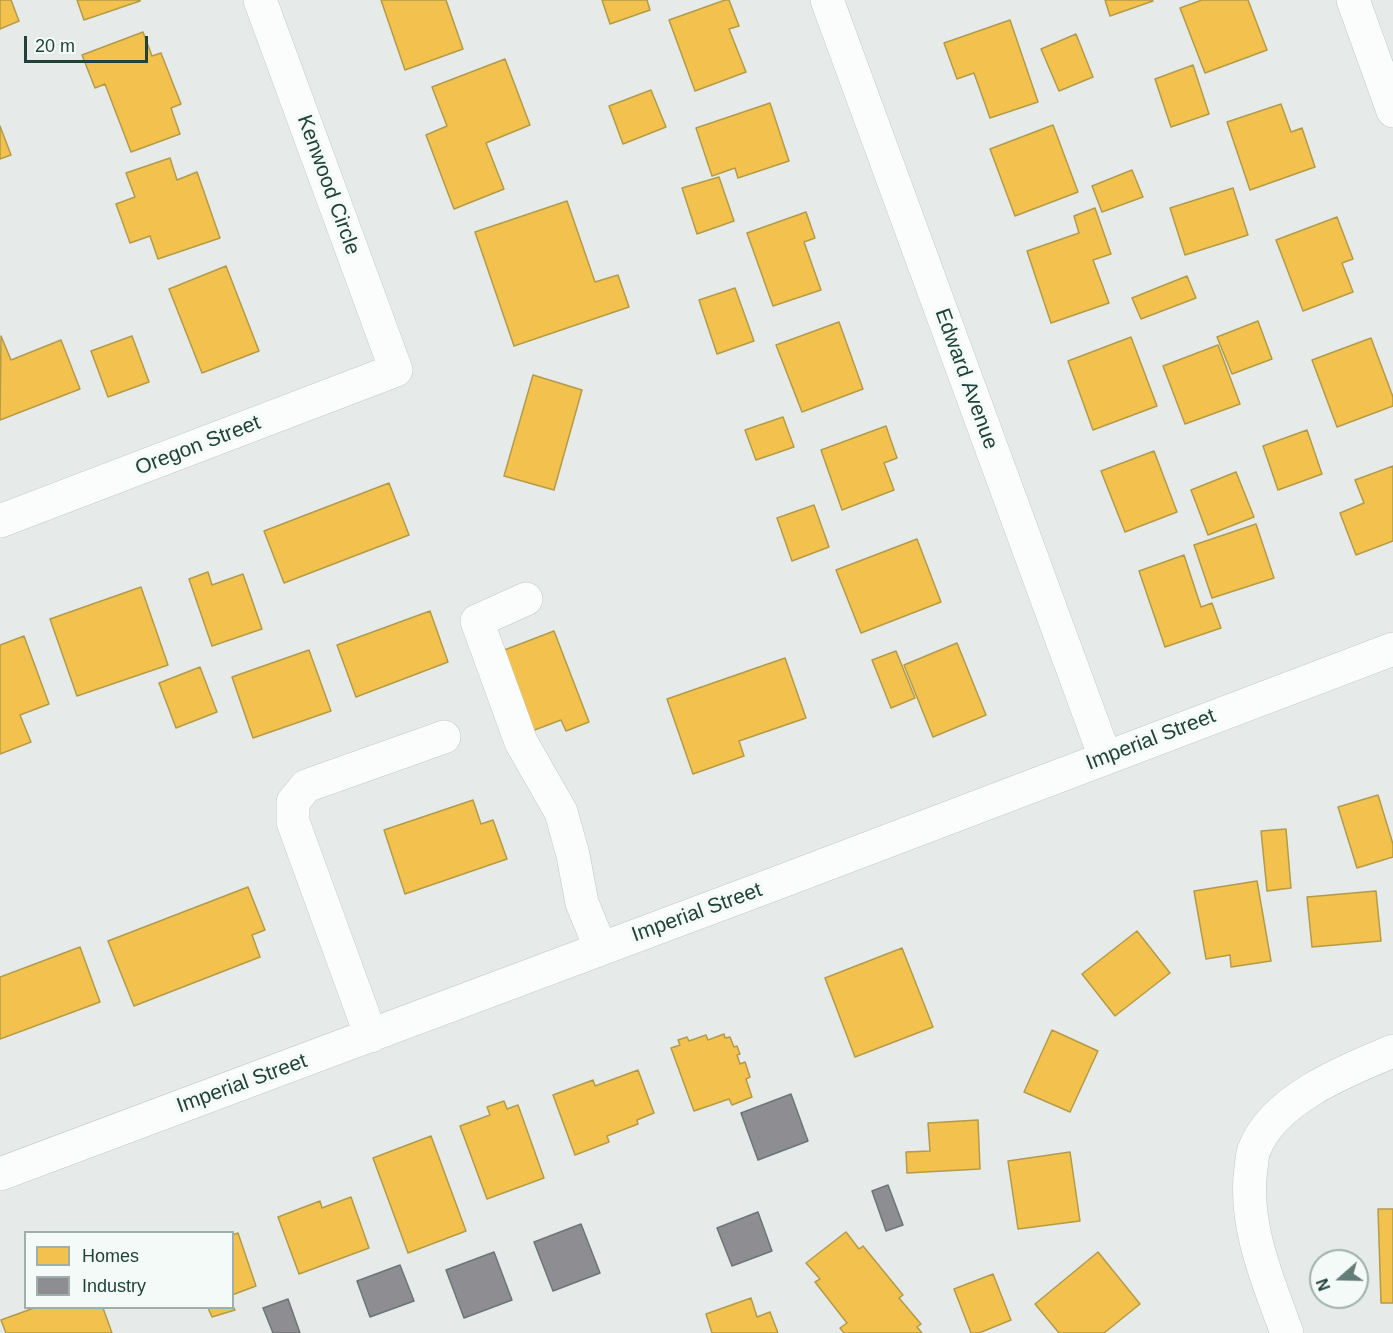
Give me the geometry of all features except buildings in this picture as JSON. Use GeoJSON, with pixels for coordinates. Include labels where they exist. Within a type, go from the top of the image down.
{"type":"FeatureCollection","features":[{"type":"Feature","properties":{"kind":"street","name":"Kenwood Circle"},"geometry":{"type":"LineString","coordinates":[[260,0],[396,370]]}},
{"type":"Feature","properties":{"kind":"street","name":"Edward Avenue"},"geometry":{"type":"LineString","coordinates":[[827,0],[1105,757]]}},
{"type":"Feature","properties":{"kind":"street"},"geometry":{"type":"LineString","coordinates":[[1353,0],[1393,111]]}},
{"type":"Feature","properties":{"kind":"street","name":"Oregon Street"},"geometry":{"type":"LineString","coordinates":[[0,521],[396,370]]}},
{"type":"Feature","properties":{"kind":"street"},"geometry":{"type":"LineString","coordinates":[[526,599],[477,621],[521,742],[561,812],[573,855],[582,903],[600,949]]}},
{"type":"Feature","properties":{"kind":"street","name":"Imperial Street"},"geometry":{"type":"LineString","coordinates":[[0,1174],[1393,649]]}},
{"type":"Feature","properties":{"kind":"street"},"geometry":{"type":"LineString","coordinates":[[371,1036],[293,822],[293,802],[306,786],[444,737]]}},
{"type":"Feature","properties":{"kind":"street"},"geometry":{"type":"LineString","coordinates":[[1287,1333],[1258,1247],[1251,1217],[1249,1183],[1253,1150],[1269,1125],[1292,1102],[1323,1083],[1393,1051]]}}]}
